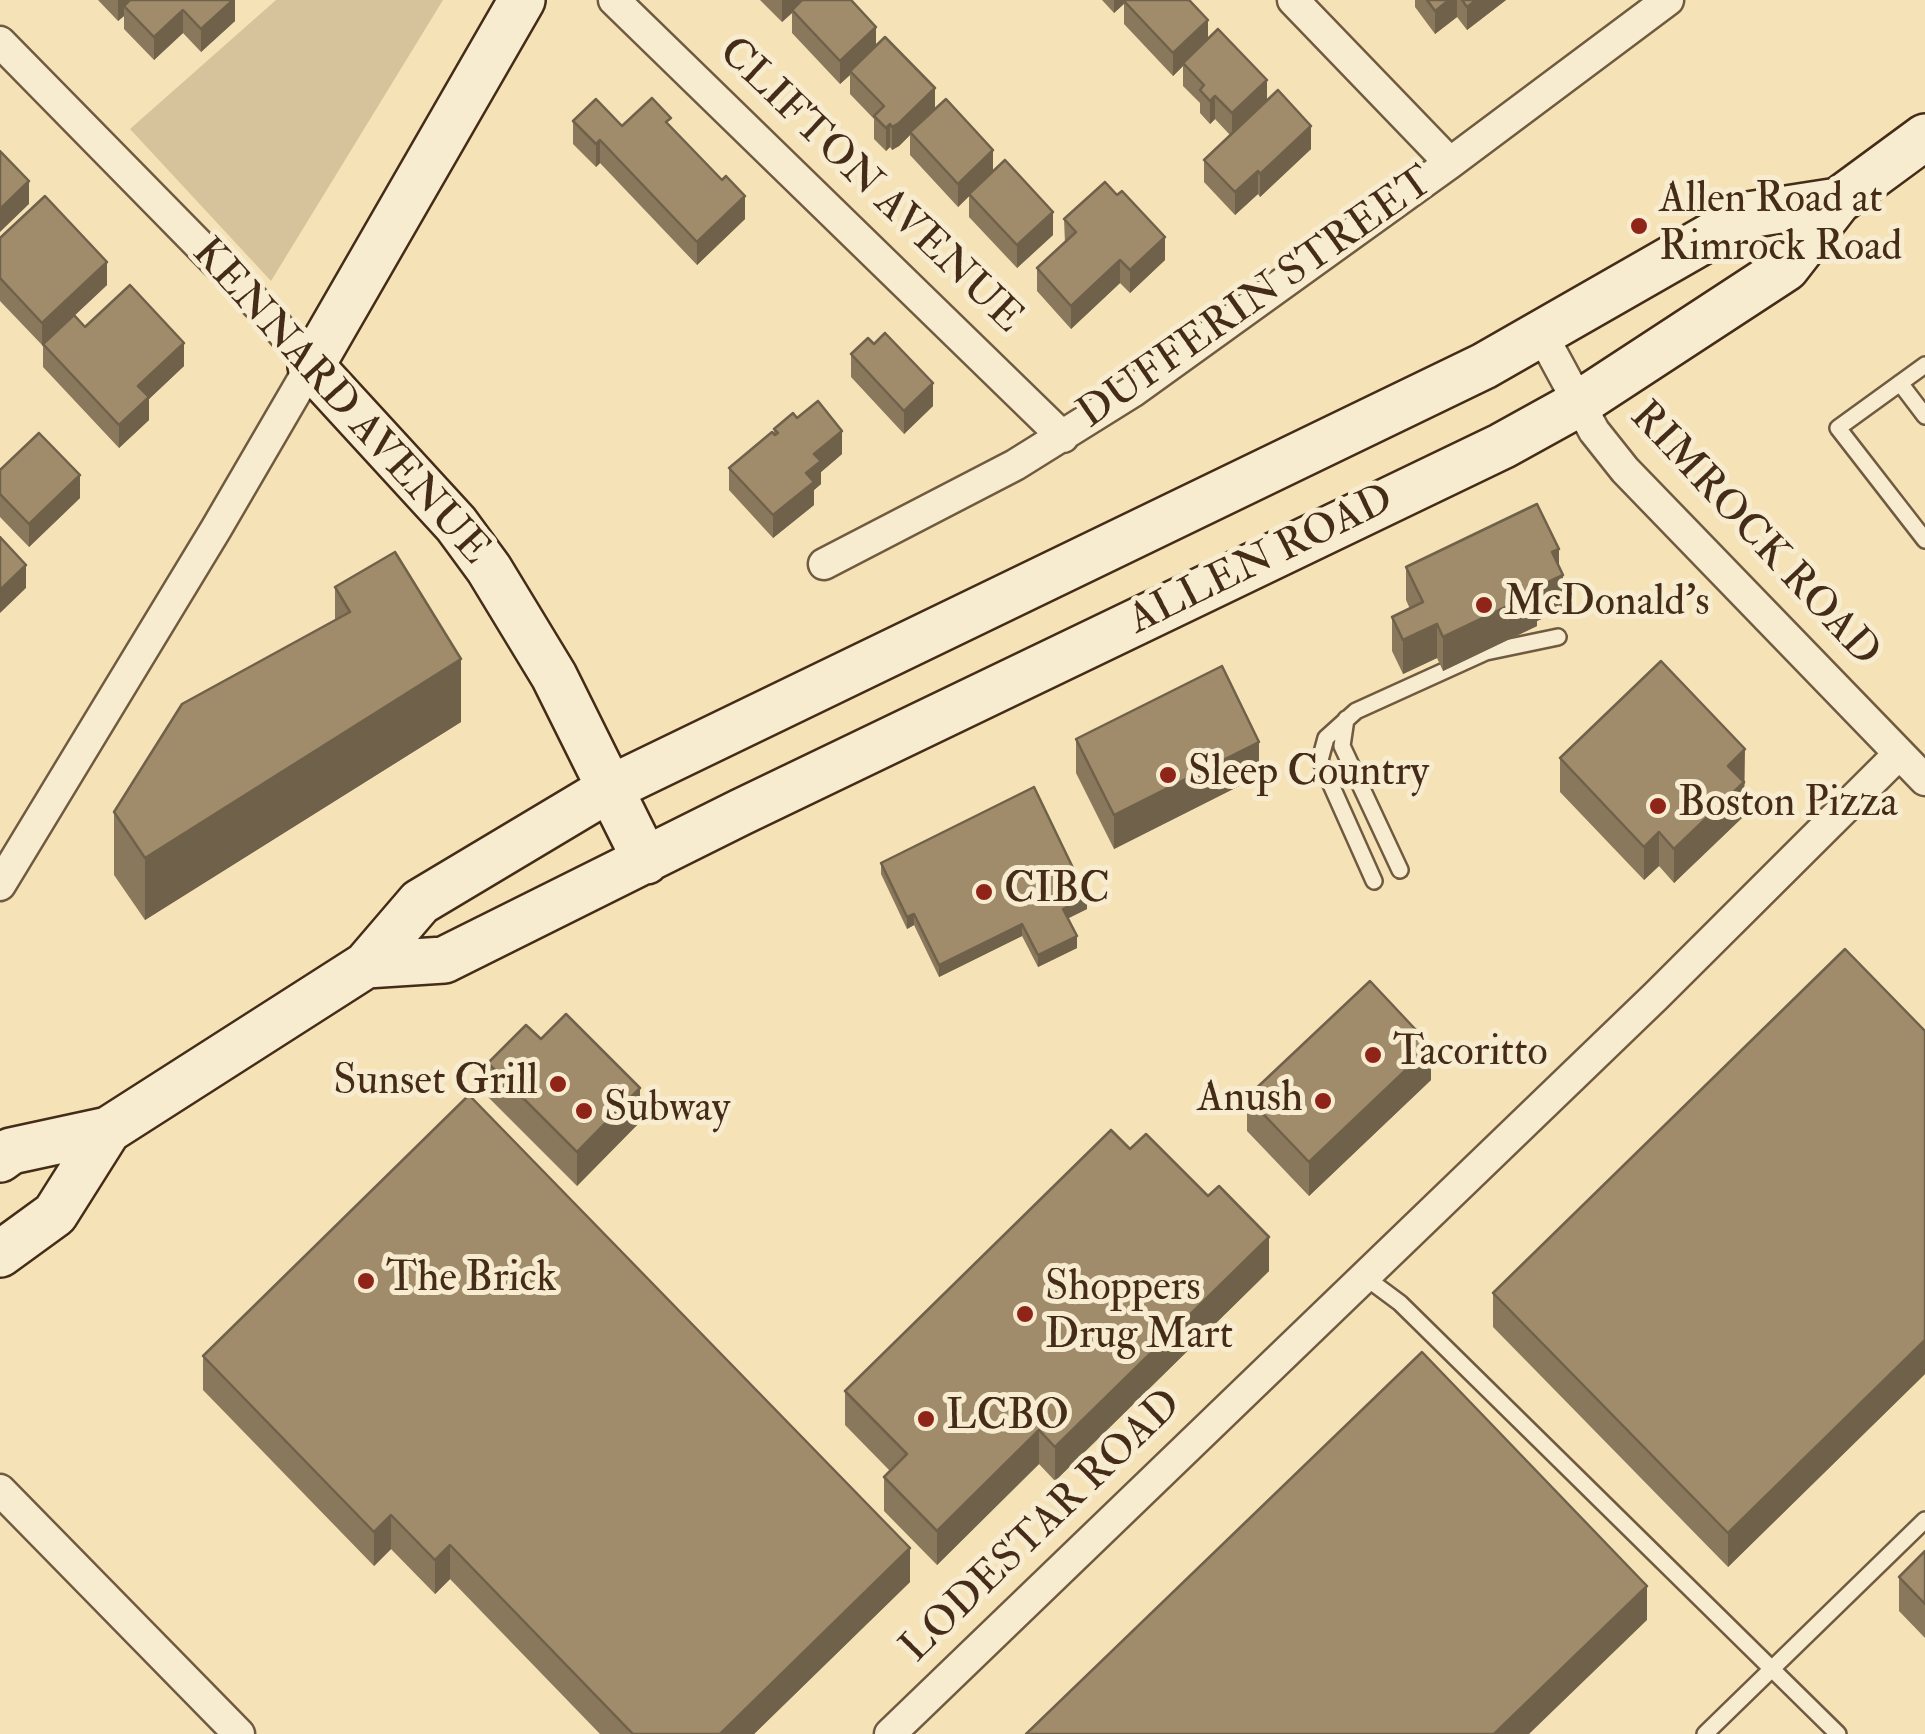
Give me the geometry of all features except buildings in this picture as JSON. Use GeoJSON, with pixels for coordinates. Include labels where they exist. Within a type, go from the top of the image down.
{"type":"FeatureCollection","features":[{"type":"Feature","properties":{"kind":"main road"},"geometry":{"type":"LineString","coordinates":[[310,366],[522,0]]}},
{"type":"Feature","properties":{"kind":"main road","name":"ALLEN ROAD"},"geometry":{"type":"LineString","coordinates":[[646,861],[1502,446],[1578,404],[1786,268],[1838,201],[1925,136]]}},
{"type":"Feature","properties":{"kind":"main road","name":"ALLEN ROAD"},"geometry":{"type":"LineString","coordinates":[[609,790],[1484,366],[1748,215],[1838,201]]}},
{"type":"Feature","properties":{"kind":"main road","name":"KENNARD AVENUE"},"geometry":{"type":"LineString","coordinates":[[310,366],[456,524],[489,569],[554,676],[646,861]]}},
{"type":"Feature","properties":{"kind":"main road"},"geometry":{"type":"LineString","coordinates":[[0,1159],[11,1151],[108,1130],[366,965],[420,902],[609,790]]}},
{"type":"Feature","properties":{"kind":"main road"},"geometry":{"type":"LineString","coordinates":[[366,965],[444,960],[646,861]]}},
{"type":"Feature","properties":{"kind":"main road"},"geometry":{"type":"LineString","coordinates":[[0,1254],[55,1214],[108,1130]]}},
{"type":"Feature","properties":{"kind":"street","name":"CLIFTON AVENUE"},"geometry":{"type":"LineString","coordinates":[[614,0],[1063,437]]}},
{"type":"Feature","properties":{"kind":"street"},"geometry":{"type":"LineString","coordinates":[[1293,0],[1450,163]]}},
{"type":"Feature","properties":{"kind":"street","name":"DUFFERIN STREET"},"geometry":{"type":"LineString","coordinates":[[824,564],[1063,437],[1450,163],[1668,0]]}},
{"type":"Feature","properties":{"kind":"street","name":"KENNARD AVENUE"},"geometry":{"type":"LineString","coordinates":[[0,42],[267,314],[310,366]]}},
{"type":"Feature","properties":{"kind":"street","name":"RIMROCK ROAD"},"geometry":{"type":"LineString","coordinates":[[1541,333],[1578,404],[1625,470],[1925,780]]}},
{"type":"Feature","properties":{"kind":"street"},"geometry":{"type":"LineString","coordinates":[[0,884],[216,529],[310,366]]}},
{"type":"Feature","properties":{"kind":"street","name":"LODESTAR ROAD"},"geometry":{"type":"LineString","coordinates":[[890,1734],[1642,1010],[1899,754]]}},
{"type":"Feature","properties":{"kind":"street"},"geometry":{"type":"LineString","coordinates":[[0,1490],[239,1734]]}},
{"type":"Feature","properties":{"kind":"lane"},"geometry":{"type":"LineString","coordinates":[[1925,365],[1838,428],[1925,540]]}},
{"type":"Feature","properties":{"kind":"lane"},"geometry":{"type":"LineString","coordinates":[[1900,383],[1925,416]]}},
{"type":"Feature","properties":{"kind":"lane"},"geometry":{"type":"LineString","coordinates":[[1374,881],[1320,760],[1326,738],[1356,711],[1486,652],[1558,637]]}},
{"type":"Feature","properties":{"kind":"lane"},"geometry":{"type":"LineString","coordinates":[[1346,719],[1342,746],[1400,870]]}},
{"type":"Feature","properties":{"kind":"lane"},"geometry":{"type":"LineString","coordinates":[[1364,1277],[1400,1302],[1838,1734]]}},
{"type":"Feature","properties":{"kind":"lane"},"geometry":{"type":"LineString","coordinates":[[1705,1734],[1925,1520]]}},
{"type":"Feature","properties":{"kind":"shaded area"},"geometry":{"type":"Polygon","coordinates":[[[276,0],[443,0],[271,281],[130,129],[276,0]]]}},
{"type":"Feature","properties":{"kind":"place","name":"Allen Road at Rimrock Road"},"geometry":{"type":"Point","coordinates":[1639,226]}},
{"type":"Feature","properties":{"kind":"place","name":"McDonald's"},"geometry":{"type":"Point","coordinates":[1484,605]}},
{"type":"Feature","properties":{"kind":"place","name":"Sleep Country"},"geometry":{"type":"Point","coordinates":[1168,775]}},
{"type":"Feature","properties":{"kind":"place","name":"Boston Pizza"},"geometry":{"type":"Point","coordinates":[1658,806]}},
{"type":"Feature","properties":{"kind":"place","name":"CIBC"},"geometry":{"type":"Point","coordinates":[984,892]}},
{"type":"Feature","properties":{"kind":"place","name":"Tacoritto"},"geometry":{"type":"Point","coordinates":[1373,1055]}},
{"type":"Feature","properties":{"kind":"place","name":"Sunset Grill"},"geometry":{"type":"Point","coordinates":[558,1084]}},
{"type":"Feature","properties":{"kind":"place","name":"Anush"},"geometry":{"type":"Point","coordinates":[1323,1101]}},
{"type":"Feature","properties":{"kind":"place","name":"Subway"},"geometry":{"type":"Point","coordinates":[584,1111]}},
{"type":"Feature","properties":{"kind":"place","name":"The Brick"},"geometry":{"type":"Point","coordinates":[366,1281]}},
{"type":"Feature","properties":{"kind":"place","name":"Shoppers Drug Mart"},"geometry":{"type":"Point","coordinates":[1025,1314]}},
{"type":"Feature","properties":{"kind":"place","name":"LCBO"},"geometry":{"type":"Point","coordinates":[926,1419]}}]}
